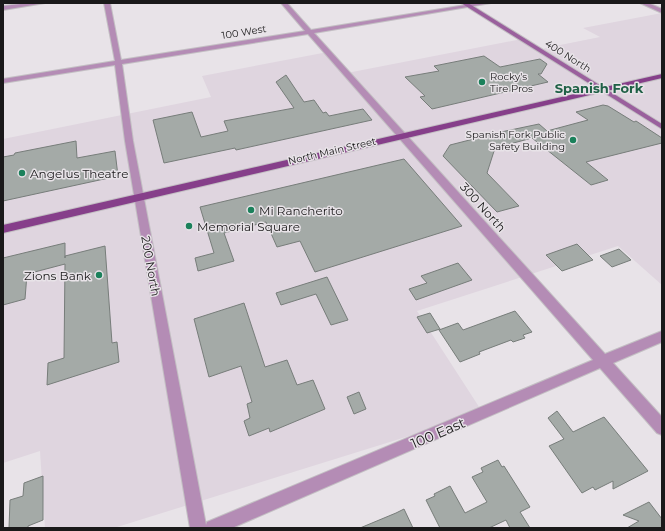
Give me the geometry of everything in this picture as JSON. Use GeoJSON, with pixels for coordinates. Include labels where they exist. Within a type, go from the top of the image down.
{"type":"FeatureCollection","features":[{"type":"Feature","properties":{"kind":"main road","name":"400 North"},"geometry":{"type":"LineString","coordinates":[[466,5],[662,127]]}},
{"type":"Feature","properties":{"kind":"main road","name":"North Main Street"},"geometry":{"type":"LineString","coordinates":[[3,229],[401,135],[662,76]]}},
{"type":"Feature","properties":{"kind":"street"},"geometry":{"type":"LineString","coordinates":[[3,8],[42,3]]}},
{"type":"Feature","properties":{"kind":"street","name":"200 North"},"geometry":{"type":"LineString","coordinates":[[107,3],[118,62],[139,197],[198,528]]}},
{"type":"Feature","properties":{"kind":"street","name":"300 North"},"geometry":{"type":"LineString","coordinates":[[284,3],[662,428]]}},
{"type":"Feature","properties":{"kind":"street","name":"100 West"},"geometry":{"type":"LineString","coordinates":[[3,81],[310,32],[466,5],[488,3]]}},
{"type":"Feature","properties":{"kind":"street"},"geometry":{"type":"LineString","coordinates":[[643,3],[662,11]]}},
{"type":"Feature","properties":{"kind":"street","name":"100 East"},"geometry":{"type":"LineString","coordinates":[[213,528],[662,336]]}},
{"type":"Feature","properties":{"kind":"shaded area"},"geometry":{"type":"Polygon","coordinates":[[[662,13],[662,285],[618,246],[417,311],[483,413],[114,528],[45,528],[40,451],[3,463],[3,139],[211,97],[202,76],[328,52],[347,73],[522,39],[541,51],[545,48],[600,37],[583,28],[662,13]]]}},
{"type":"Feature","properties":{"kind":"building"},"geometry":{"type":"Polygon","coordinates":[[[484,56],[500,67],[540,59],[547,64],[541,74],[538,74],[548,82],[432,109],[420,97],[425,96],[405,77],[439,71],[434,66],[484,56]]]}},
{"type":"Feature","properties":{"kind":"building"},"geometry":{"type":"Polygon","coordinates":[[[286,75],[304,102],[314,100],[323,113],[326,112],[329,116],[363,109],[372,120],[236,150],[235,148],[164,163],[153,120],[192,112],[201,137],[228,131],[224,121],[294,108],[276,82],[286,75]]]}},
{"type":"Feature","properties":{"kind":"building"},"geometry":{"type":"Polygon","coordinates":[[[603,105],[608,106],[634,122],[636,121],[662,138],[662,143],[586,162],[608,180],[591,185],[532,138],[495,148],[487,173],[519,206],[497,212],[443,156],[450,145],[501,132],[539,124],[547,131],[588,120],[576,112],[603,105]]]}},
{"type":"Feature","properties":{"kind":"building"},"geometry":{"type":"Polygon","coordinates":[[[76,141],[77,158],[115,151],[118,176],[3,201],[3,157],[14,155],[15,153],[76,141]]]}},
{"type":"Feature","properties":{"kind":"building"},"geometry":{"type":"Polygon","coordinates":[[[404,159],[462,226],[315,272],[300,241],[277,247],[266,222],[224,233],[234,261],[198,271],[195,258],[214,253],[200,207],[404,159]]]}},
{"type":"Feature","properties":{"kind":"building"},"geometry":{"type":"Polygon","coordinates":[[[65,243],[65,256],[105,246],[112,343],[117,342],[119,362],[47,385],[48,363],[64,358],[65,264],[27,274],[25,299],[3,305],[3,258],[65,243]]]}},
{"type":"Feature","properties":{"kind":"building"},"geometry":{"type":"Polygon","coordinates":[[[577,244],[593,260],[562,271],[546,255],[577,244]]]}},
{"type":"Feature","properties":{"kind":"building"},"geometry":{"type":"Polygon","coordinates":[[[619,249],[631,260],[612,267],[600,256],[619,249]]]}},
{"type":"Feature","properties":{"kind":"building"},"geometry":{"type":"Polygon","coordinates":[[[458,263],[472,280],[416,300],[409,289],[427,283],[421,276],[458,263]]]}},
{"type":"Feature","properties":{"kind":"building"},"geometry":{"type":"Polygon","coordinates":[[[327,277],[348,320],[331,325],[316,294],[281,305],[276,293],[327,277]]]}},
{"type":"Feature","properties":{"kind":"building"},"geometry":{"type":"Polygon","coordinates":[[[244,303],[265,367],[287,360],[297,385],[313,380],[325,409],[270,432],[269,428],[249,436],[244,421],[250,418],[247,404],[252,402],[241,366],[209,377],[194,319],[244,303]]]}},
{"type":"Feature","properties":{"kind":"building"},"geometry":{"type":"Polygon","coordinates":[[[515,311],[532,332],[523,335],[525,338],[513,342],[511,340],[479,352],[480,354],[460,362],[439,330],[458,323],[463,330],[515,311]]]}},
{"type":"Feature","properties":{"kind":"building"},"geometry":{"type":"Polygon","coordinates":[[[430,313],[440,329],[427,333],[417,317],[430,313]]]}},
{"type":"Feature","properties":{"kind":"building"},"geometry":{"type":"Polygon","coordinates":[[[359,392],[366,409],[354,414],[347,397],[359,392]]]}},
{"type":"Feature","properties":{"kind":"building"},"geometry":{"type":"Polygon","coordinates":[[[557,411],[573,432],[604,417],[648,471],[613,489],[613,481],[595,490],[593,487],[582,493],[549,446],[564,439],[548,418],[557,411]]]}},
{"type":"Feature","properties":{"kind":"building"},"geometry":{"type":"Polygon","coordinates":[[[498,460],[502,467],[504,466],[530,507],[520,512],[530,528],[510,528],[506,520],[489,528],[440,528],[426,500],[450,486],[465,513],[487,502],[472,477],[483,472],[481,468],[498,460]]]}},
{"type":"Feature","properties":{"kind":"building"},"geometry":{"type":"Polygon","coordinates":[[[43,476],[43,520],[28,526],[28,528],[9,528],[10,500],[23,496],[24,483],[43,476]]]}},
{"type":"Feature","properties":{"kind":"building"},"geometry":{"type":"Polygon","coordinates":[[[649,502],[662,519],[662,528],[627,528],[639,521],[623,515],[649,502]]]}},
{"type":"Feature","properties":{"kind":"building"},"geometry":{"type":"Polygon","coordinates":[[[404,509],[413,528],[360,528],[396,513],[404,509]]]}},
{"type":"Feature","properties":{"kind":"place","name":"Rocky's Tire Pros"},"geometry":{"type":"Point","coordinates":[482,82]}},
{"type":"Feature","properties":{"kind":"place","name":"Spanish Fork Public Safety Building"},"geometry":{"type":"Point","coordinates":[573,140]}},
{"type":"Feature","properties":{"kind":"place","name":"Angelus Theatre"},"geometry":{"type":"Point","coordinates":[22,173]}},
{"type":"Feature","properties":{"kind":"place","name":"Mi Rancherito"},"geometry":{"type":"Point","coordinates":[251,210]}},
{"type":"Feature","properties":{"kind":"place","name":"Memorial Square"},"geometry":{"type":"Point","coordinates":[189,226]}},
{"type":"Feature","properties":{"kind":"place","name":"Zions Bank"},"geometry":{"type":"Point","coordinates":[99,275]}},
{"type":"Feature","properties":{"kind":"district","name":"Spanish Fork"},"geometry":{"type":"Point","coordinates":[599,88]}}]}
